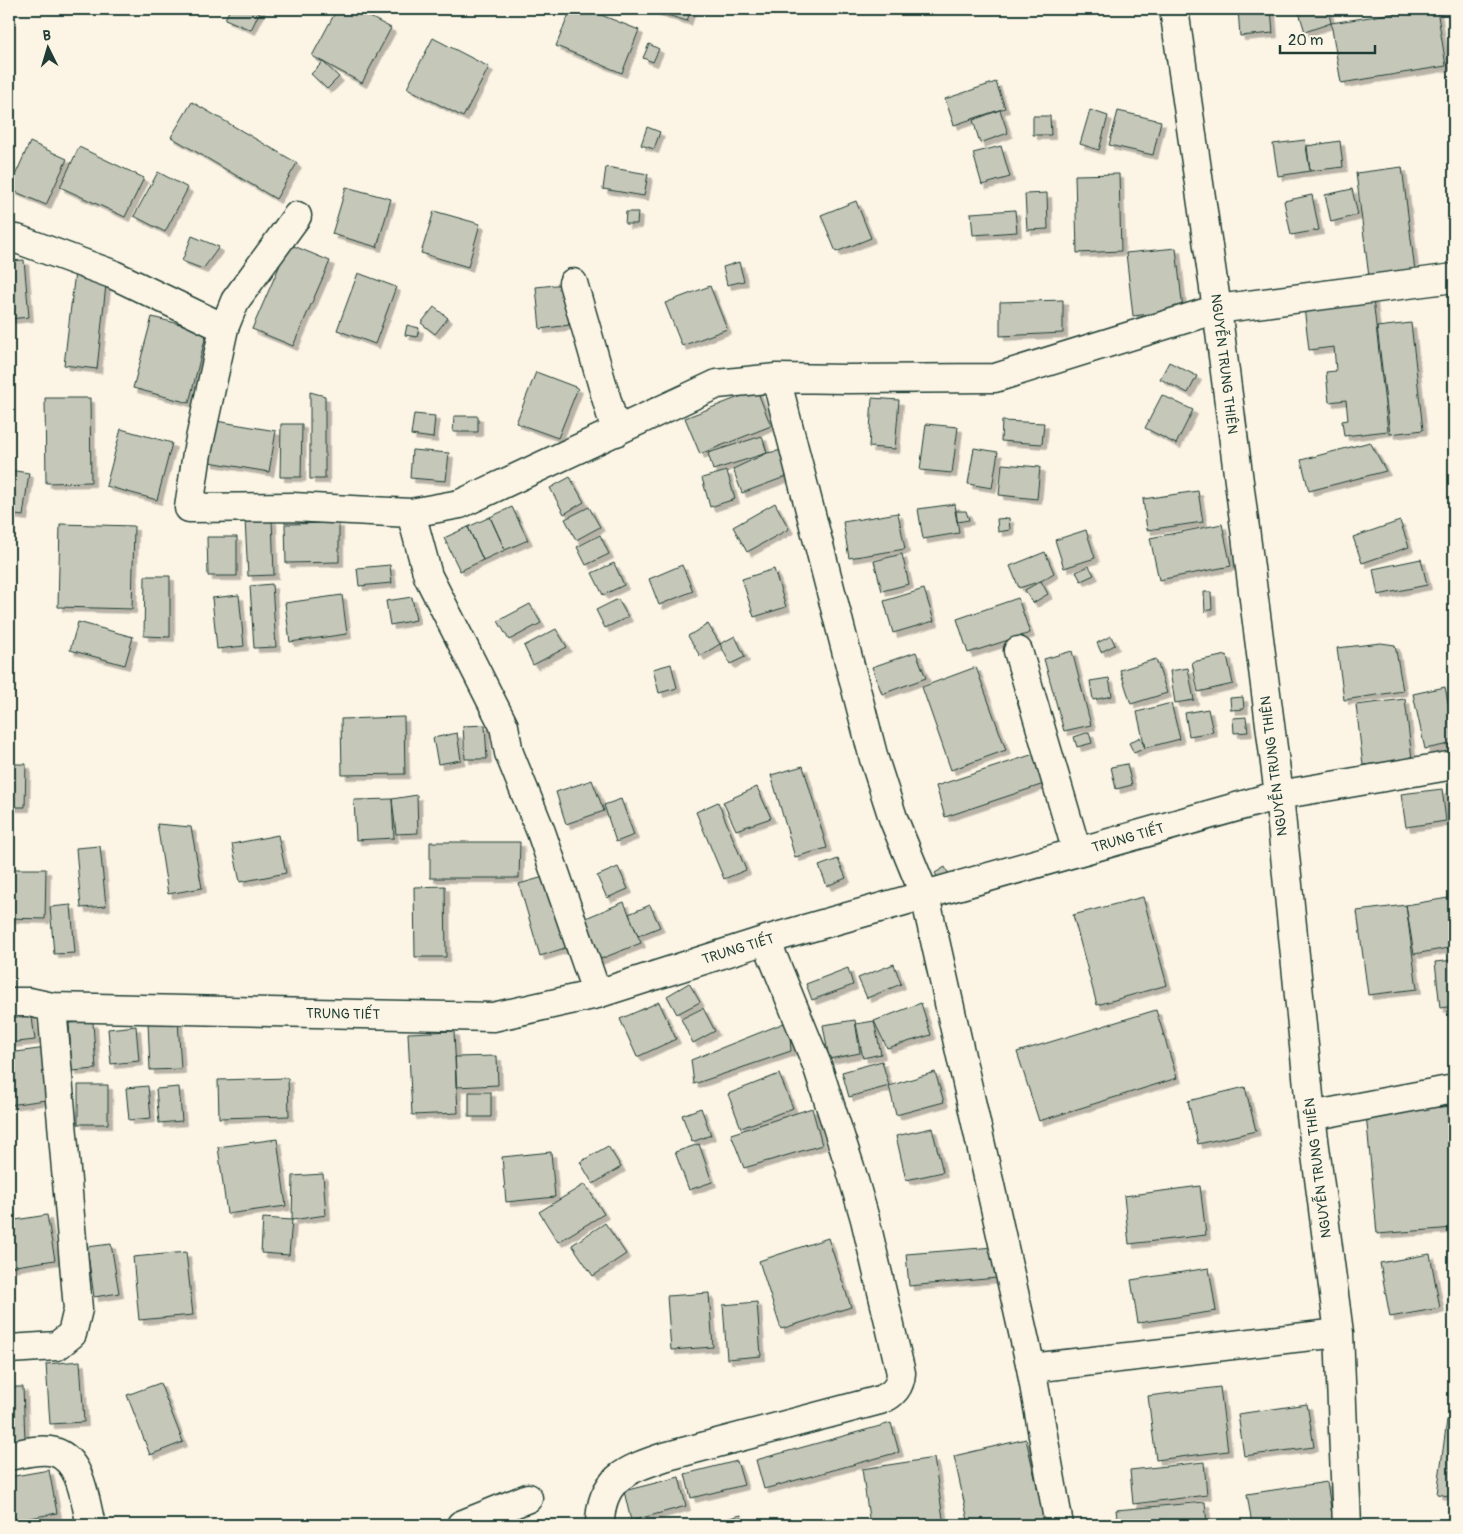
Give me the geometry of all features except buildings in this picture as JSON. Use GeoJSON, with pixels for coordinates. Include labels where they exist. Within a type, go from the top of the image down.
{"type":"FeatureCollection","features":[{"type":"Feature","properties":{"kind":"street","name":"NGUYỄN TRUNG THIÊN"},"geometry":{"type":"LineString","coordinates":[[1174,9],[1217,309],[1279,796],[1312,1116],[1338,1333],[1346,1525]]}},
{"type":"Feature","properties":{"kind":"street"},"geometry":{"type":"LineString","coordinates":[[297,216],[235,301],[224,328],[197,453],[189,508],[292,507],[411,513],[460,504],[717,384],[776,378],[995,378],[1217,309],[1454,278]]}},
{"type":"Feature","properties":{"kind":"street"},"geometry":{"type":"LineString","coordinates":[[9,239],[17,239],[112,274],[224,328]]}},
{"type":"Feature","properties":{"kind":"street"},"geometry":{"type":"LineString","coordinates":[[573,283],[616,432]]}},
{"type":"Feature","properties":{"kind":"street"},"geometry":{"type":"LineString","coordinates":[[776,378],[874,758],[893,818],[925,896],[1031,1368],[1059,1525]]}},
{"type":"Feature","properties":{"kind":"street"},"geometry":{"type":"LineString","coordinates":[[411,513],[428,576],[504,726],[509,753],[542,832],[597,994]]}},
{"type":"Feature","properties":{"kind":"street"},"geometry":{"type":"LineString","coordinates":[[1018,651],[1078,852]]}},
{"type":"Feature","properties":{"kind":"street","name":"TRUNG TIẾT"},"geometry":{"type":"LineString","coordinates":[[9,1002],[29,1002],[52,1007],[493,1018],[597,994],[766,940],[1279,796],[1454,765]]}},
{"type":"Feature","properties":{"kind":"street"},"geometry":{"type":"LineString","coordinates":[[600,1525],[600,1513],[605,1495],[610,1486],[632,1468],[664,1457],[880,1400],[893,1393],[901,1380],[901,1373],[865,1220],[850,1168],[817,1065],[766,940]]}},
{"type":"Feature","properties":{"kind":"street"},"geometry":{"type":"LineString","coordinates":[[9,1349],[57,1346],[72,1334],[78,1310],[52,1007]]}},
{"type":"Feature","properties":{"kind":"street"},"geometry":{"type":"LineString","coordinates":[[1312,1116],[1454,1088]]}},
{"type":"Feature","properties":{"kind":"street"},"geometry":{"type":"LineString","coordinates":[[1031,1368],[1338,1333]]}},
{"type":"Feature","properties":{"kind":"street"},"geometry":{"type":"LineString","coordinates":[[9,1456],[42,1451],[54,1452],[64,1457],[78,1476],[91,1525]]}},
{"type":"Feature","properties":{"kind":"street"},"geometry":{"type":"LineString","coordinates":[[461,1525],[528,1498]]}}]}
